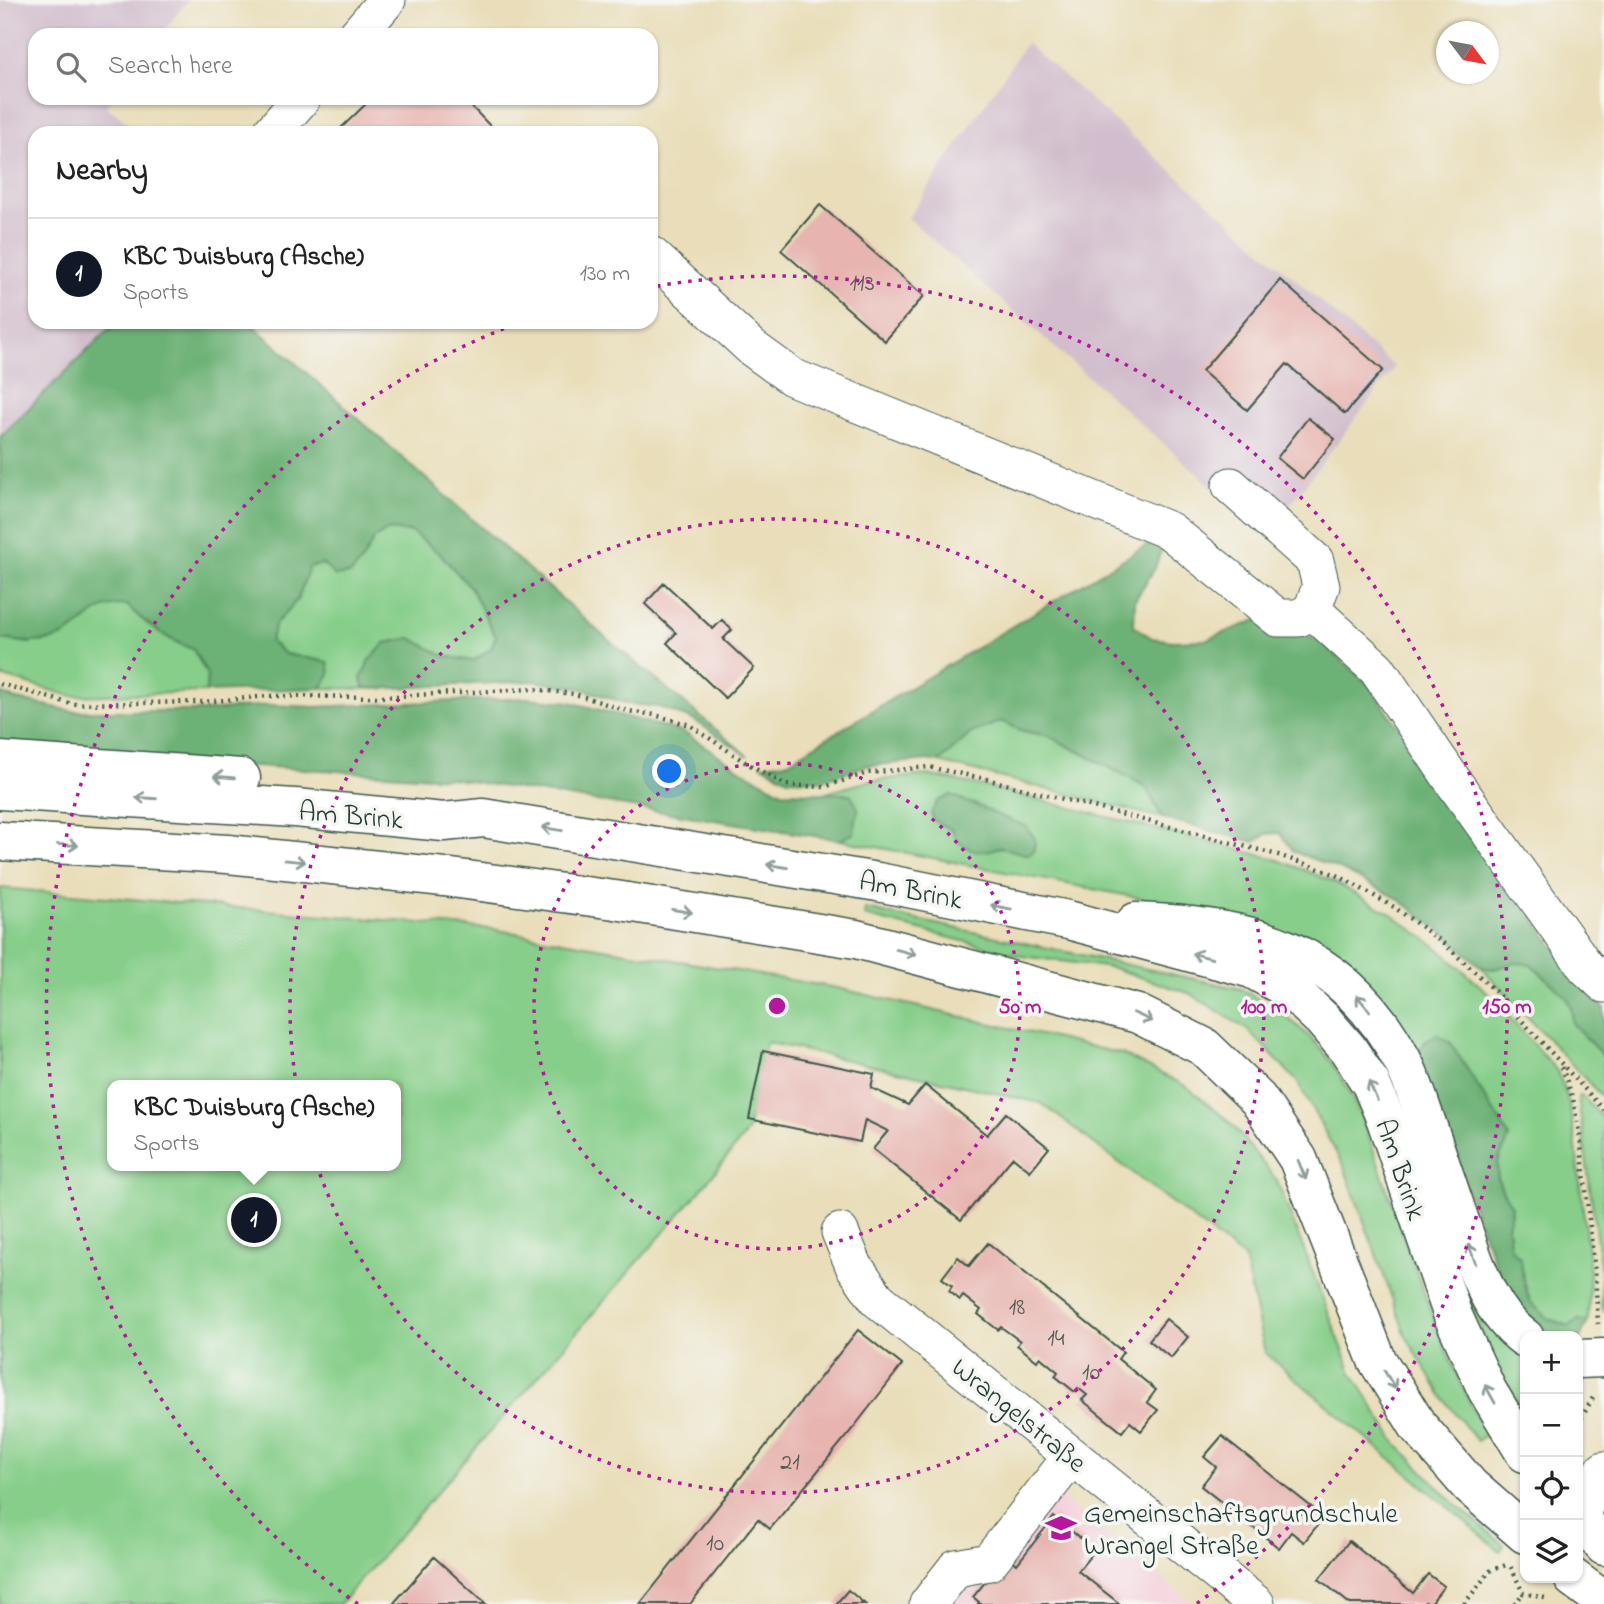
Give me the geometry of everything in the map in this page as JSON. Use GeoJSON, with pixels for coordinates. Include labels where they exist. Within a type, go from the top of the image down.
{"type":"FeatureCollection","features":[{"type":"Feature","properties":{"kind":"main road"},"geometry":{"type":"LineString","coordinates":[[0,761],[304,783],[451,800],[483,818]]}},
{"type":"Feature","properties":{"kind":"main road","name":"Am Brink"},"geometry":{"type":"LineString","coordinates":[[0,790],[295,808],[444,822],[483,818],[878,882],[1068,920],[1252,969],[1292,991],[1322,1019],[1348,1049],[1371,1084],[1386,1119],[1453,1316],[1487,1390],[1520,1444]]}},
{"type":"Feature","properties":{"kind":"main road","name":"Am Brink"},"geometry":{"type":"LineString","coordinates":[[0,841],[228,854],[444,877],[615,900],[856,939],[1138,1014],[1204,1047],[1258,1099],[1298,1159],[1377,1360],[1418,1426],[1470,1486],[1517,1549]]}},
{"type":"Feature","properties":{"kind":"main road"},"geometry":{"type":"LineString","coordinates":[[1068,920],[1188,924],[1262,940],[1306,957],[1351,989],[1384,1028],[1404,1062],[1481,1279],[1501,1316],[1520,1333]]}},
{"type":"Feature","properties":{"kind":"main road"},"geometry":{"type":"LineString","coordinates":[[1581,1520],[1604,1546]]}},
{"type":"Feature","properties":{"kind":"main road"},"geometry":{"type":"LineString","coordinates":[[1561,1589],[1604,1601]]}},
{"type":"Feature","properties":{"kind":"street"},"geometry":{"type":"LineString","coordinates":[[363,28],[387,0]]}},
{"type":"Feature","properties":{"kind":"street"},"geometry":{"type":"LineString","coordinates":[[277,126],[296,105]]}},
{"type":"Feature","properties":{"kind":"street"},"geometry":{"type":"LineString","coordinates":[[658,261],[752,348],[792,377],[1170,531],[1278,618],[1300,618],[1312,610],[1321,586],[1315,562],[1231,486]]}},
{"type":"Feature","properties":{"kind":"street"},"geometry":{"type":"LineString","coordinates":[[1312,610],[1377,669],[1455,784],[1587,967],[1604,984]]}},
{"type":"Feature","properties":{"kind":"street","name":"Wrangelstraße"},"geometry":{"type":"LineString","coordinates":[[840,1232],[854,1266],[877,1299],[1256,1604]]}},
{"type":"Feature","properties":{"kind":"street"},"geometry":{"type":"LineString","coordinates":[[929,1604],[956,1568],[989,1562],[1072,1456]]}},
{"type":"Feature","properties":{"kind":"street"},"geometry":{"type":"LineString","coordinates":[[1583,1508],[1604,1470]]}},
{"type":"Feature","properties":{"kind":"path"},"geometry":{"type":"LineString","coordinates":[[0,684],[72,704],[202,702],[269,696],[377,697],[531,689],[575,694],[628,711],[690,725],[745,762],[786,785],[824,787],[867,773],[928,767],[986,779],[1278,855],[1337,875],[1394,907],[1442,942],[1491,987],[1604,1110]]}},
{"type":"Feature","properties":{"kind":"path"},"geometry":{"type":"LineString","coordinates":[[1561,1064],[1573,1099],[1580,1137],[1595,1273],[1593,1348]]}},
{"type":"Feature","properties":{"kind":"path"},"geometry":{"type":"LineString","coordinates":[[1464,1604],[1490,1571],[1517,1549]]}},
{"type":"Feature","properties":{"kind":"path"},"geometry":{"type":"LineString","coordinates":[[1515,1604],[1523,1593],[1561,1589]]}},
{"type":"Feature","properties":{"kind":"shaded area"},"geometry":{"type":"Polygon","coordinates":[[[0,0],[188,0],[166,28],[28,28],[28,105],[107,105],[132,126],[28,126],[28,329],[109,329],[0,437],[0,0]]]}},
{"type":"Feature","properties":{"kind":"shaded area"},"geometry":{"type":"Polygon","coordinates":[[[1026,43],[1395,367],[1267,535],[908,218],[1026,43]]]}},
{"type":"Feature","properties":{"kind":"shaded area","name":"Gemeinschaftsgrundschule Wrangel Straße"},"geometry":{"type":"Polygon","coordinates":[[[1053,1491],[1193,1604],[935,1604],[1053,1491]]]}},
{"type":"Feature","properties":{"kind":"green space"},"geometry":{"type":"Polygon","coordinates":[[[109,329],[257,329],[606,638],[748,756],[694,720],[659,707],[629,704],[576,687],[532,681],[375,689],[364,687],[361,678],[369,661],[385,643],[411,638],[444,656],[473,661],[491,649],[496,637],[471,588],[440,554],[412,532],[389,530],[374,539],[351,574],[335,576],[323,564],[309,567],[298,599],[276,623],[270,641],[285,654],[328,662],[330,674],[321,688],[206,692],[207,674],[193,649],[158,631],[127,605],[100,610],[58,638],[25,642],[0,639],[0,437],[109,329]]]}},
{"type":"Feature","properties":{"kind":"green space"},"geometry":{"type":"Polygon","coordinates":[[[389,530],[412,532],[440,554],[471,588],[496,637],[491,649],[473,661],[444,656],[411,638],[364,687],[375,689],[321,688],[330,674],[328,662],[285,654],[270,641],[276,623],[298,599],[309,566],[363,559],[373,539],[389,530]]]}},
{"type":"Feature","properties":{"kind":"green space"},"geometry":{"type":"Polygon","coordinates":[[[1157,539],[1163,546],[1155,568],[1135,600],[1134,626],[1152,638],[1173,641],[1205,640],[1257,620],[1323,643],[1367,683],[1583,987],[1604,1008],[1604,1057],[1573,1024],[1567,998],[1531,964],[1515,963],[1493,969],[1481,967],[1446,935],[1397,898],[1340,869],[1294,852],[1280,833],[1267,834],[1254,842],[1163,818],[1145,786],[1049,736],[1023,731],[1001,721],[971,733],[939,762],[928,760],[865,766],[822,780],[788,779],[762,765],[787,762],[1157,539]]]}},
{"type":"Feature","properties":{"kind":"green space"},"geometry":{"type":"Polygon","coordinates":[[[108,604],[127,605],[157,631],[193,649],[207,674],[206,692],[71,696],[0,676],[0,639],[30,643],[87,618],[108,604]]]}},
{"type":"Feature","properties":{"kind":"green space"},"geometry":{"type":"Polygon","coordinates":[[[0,693],[15,699],[72,711],[206,711],[270,705],[314,707],[527,698],[570,702],[683,732],[743,771],[782,792],[850,794],[858,808],[854,833],[840,840],[449,778],[0,750],[0,693]]]}},
{"type":"Feature","properties":{"kind":"green space"},"geometry":{"type":"Polygon","coordinates":[[[1002,721],[1023,731],[1049,736],[1146,786],[1162,818],[939,762],[971,733],[1002,721]]]}},
{"type":"Feature","properties":{"kind":"green space"},"geometry":{"type":"Polygon","coordinates":[[[927,775],[983,786],[1276,859],[1332,881],[1390,913],[1438,948],[1487,992],[1558,1072],[1568,1100],[1575,1138],[1590,1272],[1588,1322],[1578,1320],[1569,1326],[1549,1319],[1530,1302],[1521,1259],[1510,1247],[1508,1227],[1512,1206],[1502,1189],[1497,1170],[1509,1136],[1450,1042],[1426,1040],[1421,1049],[1414,1051],[1394,1022],[1186,907],[840,840],[854,833],[825,793],[869,781],[927,775]],[[973,803],[952,830],[958,842],[987,851],[999,847],[1029,855],[1027,827],[1001,818],[973,803]]]}},
{"type":"Feature","properties":{"kind":"green space"},"geometry":{"type":"Polygon","coordinates":[[[951,795],[1027,827],[1035,839],[1034,850],[1029,855],[999,847],[987,851],[972,850],[958,842],[952,830],[934,821],[931,813],[938,801],[951,795]]]}},
{"type":"Feature","properties":{"kind":"green space"},"geometry":{"type":"Polygon","coordinates":[[[0,888],[492,929],[837,988],[1122,1054],[1186,1086],[1230,1122],[1277,1181],[1352,1373],[1396,1443],[1454,1503],[1504,1545],[1500,1551],[1265,1353],[1244,1258],[1041,1103],[766,1042],[747,1132],[698,1193],[340,1604],[0,1604],[0,888]]]}},
{"type":"Feature","properties":{"kind":"green space"},"geometry":{"type":"Polygon","coordinates":[[[865,909],[1241,989],[1280,1013],[1304,1032],[1325,1053],[1352,1098],[1434,1320],[1486,1434],[1477,1441],[1441,1395],[1406,1336],[1344,1167],[1297,1081],[1249,1031],[1191,994],[1113,968],[1022,956],[864,916],[865,909]]]}},
{"type":"Feature","properties":{"kind":"green space"},"geometry":{"type":"Polygon","coordinates":[[[1515,962],[1531,964],[1567,998],[1573,1024],[1604,1057],[1604,1099],[1481,967],[1493,969],[1515,962]]]}},
{"type":"Feature","properties":{"kind":"green space"},"geometry":{"type":"Polygon","coordinates":[[[1369,1029],[1520,1344],[1520,1406],[1504,1379],[1472,1310],[1402,1108],[1386,1073],[1364,1037],[1364,1032],[1369,1029]]]}},
{"type":"Feature","properties":{"kind":"green space"},"geometry":{"type":"Polygon","coordinates":[[[1437,1034],[1450,1042],[1509,1136],[1497,1170],[1502,1189],[1512,1206],[1508,1227],[1510,1247],[1521,1259],[1530,1302],[1549,1319],[1569,1326],[1578,1320],[1588,1322],[1583,1331],[1542,1331],[1511,1305],[1414,1051],[1437,1034]]]}},
{"type":"Feature","properties":{"kind":"green space"},"geometry":{"type":"Polygon","coordinates":[[[1581,1095],[1604,1119],[1604,1311],[1601,1306],[1601,1272],[1578,1097],[1581,1095]]]}},
{"type":"Feature","properties":{"kind":"building"},"geometry":{"type":"Polygon","coordinates":[[[365,105],[470,105],[490,126],[343,126],[365,105]]]}},
{"type":"Feature","properties":{"kind":"building"},"geometry":{"type":"Polygon","coordinates":[[[820,205],[924,296],[885,341],[781,250],[820,205]]]}},
{"type":"Feature","properties":{"kind":"building"},"geometry":{"type":"Polygon","coordinates":[[[1280,280],[1383,370],[1345,414],[1287,364],[1247,410],[1202,371],[1280,280]]]}},
{"type":"Feature","properties":{"kind":"building"},"geometry":{"type":"Polygon","coordinates":[[[1308,418],[1335,439],[1303,479],[1277,458],[1308,418]]]}},
{"type":"Feature","properties":{"kind":"building"},"geometry":{"type":"Polygon","coordinates":[[[664,583],[713,629],[722,620],[732,630],[723,639],[754,668],[725,698],[667,643],[676,633],[645,604],[664,583]]]}},
{"type":"Feature","properties":{"kind":"building"},"geometry":{"type":"Polygon","coordinates":[[[763,1051],[874,1074],[871,1088],[908,1105],[925,1085],[987,1135],[1006,1113],[1049,1148],[1030,1171],[1013,1157],[961,1220],[873,1149],[888,1131],[865,1120],[860,1142],[749,1119],[763,1051]]]}},
{"type":"Feature","properties":{"kind":"building"},"geometry":{"type":"Polygon","coordinates":[[[988,1243],[1123,1352],[1118,1359],[1156,1390],[1147,1402],[1158,1410],[1141,1431],[1130,1422],[1122,1432],[1082,1400],[1087,1395],[1078,1388],[1075,1392],[1055,1376],[1058,1372],[1040,1357],[1037,1361],[1017,1345],[1020,1341],[1001,1327],[998,1330],[978,1314],[981,1310],[963,1296],[960,1300],[949,1291],[952,1286],[942,1278],[958,1257],[969,1266],[988,1243]]]}},
{"type":"Feature","properties":{"kind":"building"},"geometry":{"type":"Polygon","coordinates":[[[1166,1319],[1188,1337],[1171,1358],[1149,1340],[1166,1319]]]}},
{"type":"Feature","properties":{"kind":"building"},"geometry":{"type":"Polygon","coordinates":[[[858,1330],[902,1365],[854,1427],[770,1529],[758,1519],[690,1604],[640,1604],[858,1330]]]}},
{"type":"Feature","properties":{"kind":"building"},"geometry":{"type":"Polygon","coordinates":[[[1222,1436],[1324,1517],[1304,1542],[1291,1532],[1279,1548],[1201,1486],[1216,1467],[1204,1457],[1222,1436]]]}},
{"type":"Feature","properties":{"kind":"building"},"geometry":{"type":"Polygon","coordinates":[[[1054,1517],[1095,1550],[1078,1571],[1120,1604],[978,1604],[973,1597],[1007,1555],[1017,1564],[1054,1517]]]}},
{"type":"Feature","properties":{"kind":"building"},"geometry":{"type":"Polygon","coordinates":[[[1349,1541],[1413,1593],[1428,1574],[1444,1586],[1430,1604],[1350,1604],[1319,1579],[1349,1541]]]}},
{"type":"Feature","properties":{"kind":"building"},"geometry":{"type":"Polygon","coordinates":[[[434,1557],[486,1604],[393,1604],[434,1557]]]}},
{"type":"Feature","properties":{"kind":"building"},"geometry":{"type":"Polygon","coordinates":[[[848,1590],[865,1604],[836,1604],[848,1590]]]}},
{"type":"Feature","properties":{"kind":"place","name":"KBC Duisburg (Asche)"},"geometry":{"type":"Point","coordinates":[254,1220]}},
{"type":"Feature","properties":{"kind":"place","name":"Gemeinschaftsgrundschule Wrangel Straße"},"geometry":{"type":"Point","coordinates":[1061,1528]}}]}
